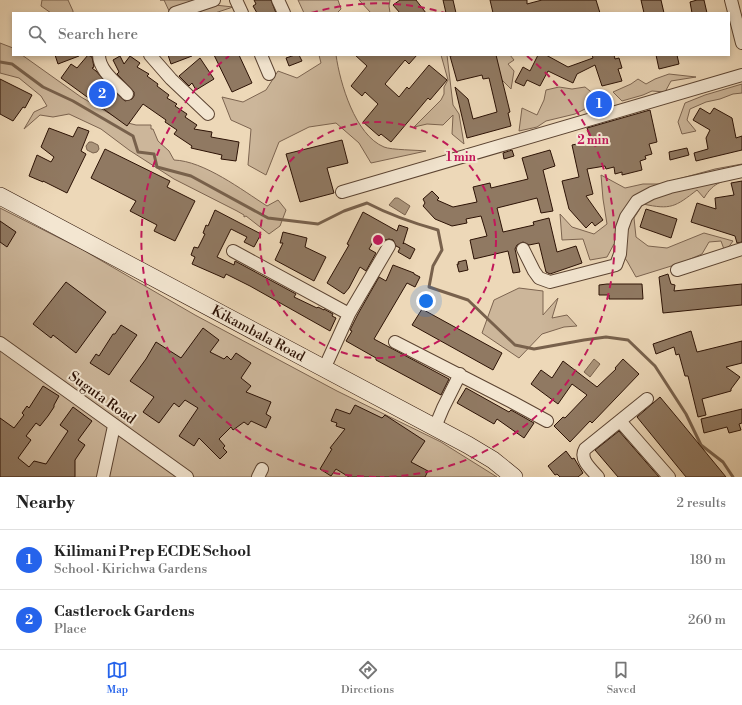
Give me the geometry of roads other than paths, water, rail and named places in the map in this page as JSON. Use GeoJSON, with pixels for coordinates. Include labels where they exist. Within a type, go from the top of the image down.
{"type":"FeatureCollection","features":[{"type":"Feature","properties":{"kind":"main road","name":"Kikambala Road"},"geometry":{"type":"LineString","coordinates":[[0,196],[435,427],[493,460],[514,477]]}},
{"type":"Feature","properties":{"kind":"street"},"geometry":{"type":"LineString","coordinates":[[178,12],[214,0]]}},
{"type":"Feature","properties":{"kind":"street"},"geometry":{"type":"LineString","coordinates":[[236,0],[242,12]]}},
{"type":"Feature","properties":{"kind":"street"},"geometry":{"type":"LineString","coordinates":[[278,0],[284,12]]}},
{"type":"Feature","properties":{"kind":"street"},"geometry":{"type":"LineString","coordinates":[[730,0],[742,43]]}},
{"type":"Feature","properties":{"kind":"street"},"geometry":{"type":"LineString","coordinates":[[99,56],[99,61],[102,68],[127,94]]}},
{"type":"Feature","properties":{"kind":"street"},"geometry":{"type":"LineString","coordinates":[[151,56],[171,79],[208,114]]}},
{"type":"Feature","properties":{"kind":"street"},"geometry":{"type":"LineString","coordinates":[[261,56],[269,74]]}},
{"type":"Feature","properties":{"kind":"street"},"geometry":{"type":"LineString","coordinates":[[342,192],[742,75]]}},
{"type":"Feature","properties":{"kind":"street"},"geometry":{"type":"LineString","coordinates":[[523,249],[534,271],[540,278],[550,282],[616,265],[620,254],[622,228],[626,217],[636,201],[652,193],[670,187],[742,170]]}},
{"type":"Feature","properties":{"kind":"street"},"geometry":{"type":"LineString","coordinates":[[324,369],[348,314],[389,246]]}},
{"type":"Feature","properties":{"kind":"street"},"geometry":{"type":"LineString","coordinates":[[677,270],[742,249]]}},
{"type":"Feature","properties":{"kind":"street"},"geometry":{"type":"LineString","coordinates":[[233,251],[348,314]]}},
{"type":"Feature","properties":{"kind":"street"},"geometry":{"type":"LineString","coordinates":[[395,342],[460,374],[547,421]]}},
{"type":"Feature","properties":{"kind":"street","name":"Suguta Road"},"geometry":{"type":"LineString","coordinates":[[0,343],[187,477]]}},
{"type":"Feature","properties":{"kind":"street"},"geometry":{"type":"LineString","coordinates":[[435,427],[460,374]]}},
{"type":"Feature","properties":{"kind":"street"},"geometry":{"type":"LineString","coordinates":[[598,477],[583,459],[582,453],[647,399]]}},
{"type":"Feature","properties":{"kind":"street"},"geometry":{"type":"LineString","coordinates":[[620,421],[669,477]]}},
{"type":"Feature","properties":{"kind":"street"},"geometry":{"type":"LineString","coordinates":[[103,477],[114,426]]}},
{"type":"Feature","properties":{"kind":"waterway"},"geometry":{"type":"LineString","coordinates":[[0,62],[12,64],[43,87],[73,101],[133,136],[138,152],[154,154],[157,167],[191,176],[268,218],[318,224],[344,211],[367,203],[420,225],[438,230],[442,250],[433,266],[429,287],[468,300],[515,345],[534,349],[606,337],[628,340],[655,366],[686,414],[701,445],[723,462],[733,477]]}},
{"type":"Feature","properties":{"kind":"place","name":"Castlerock Gardens"},"geometry":{"type":"Point","coordinates":[102,94]}},
{"type":"Feature","properties":{"kind":"place","name":"Kilimani Prep ECDE School"},"geometry":{"type":"Point","coordinates":[599,104]}}]}
